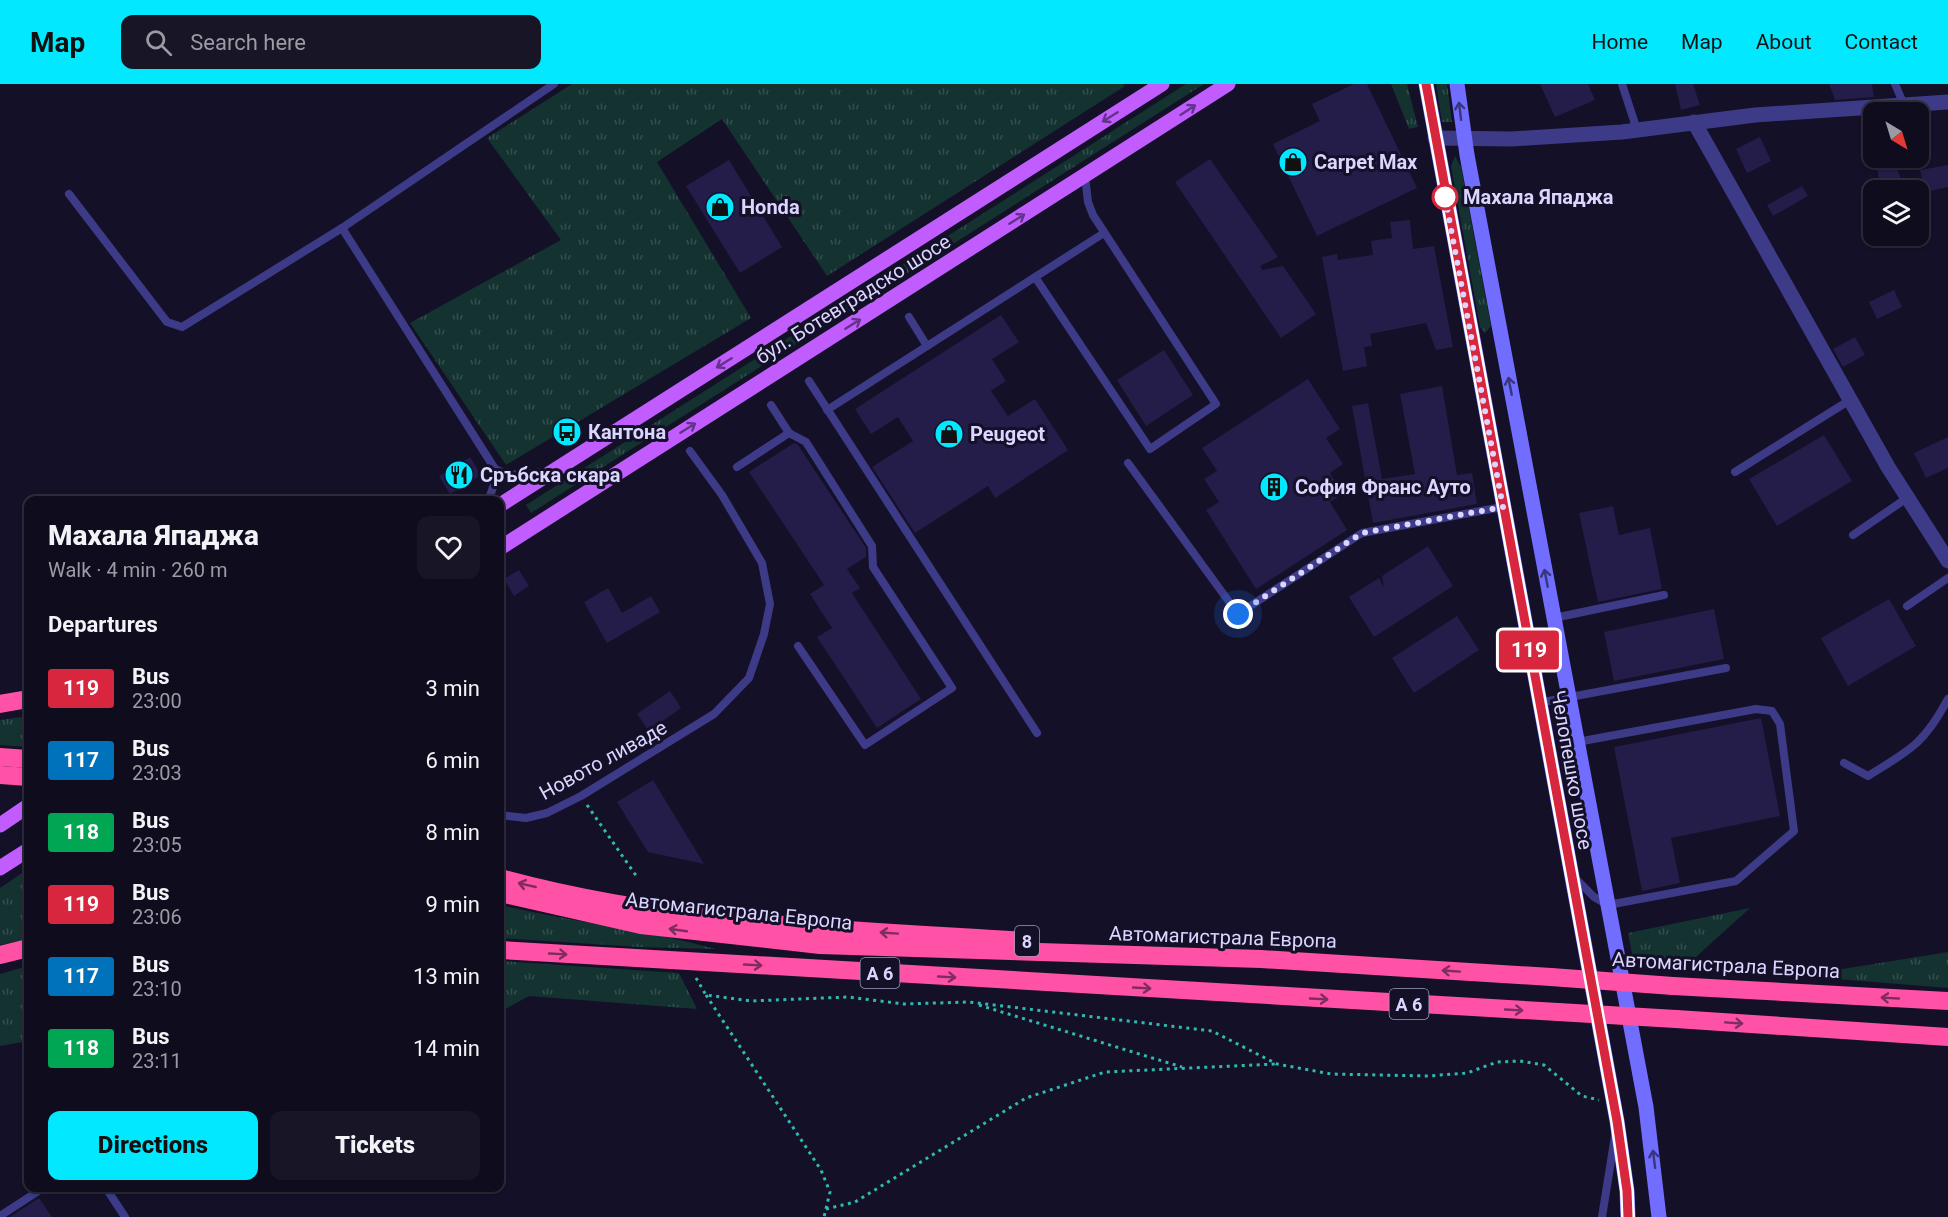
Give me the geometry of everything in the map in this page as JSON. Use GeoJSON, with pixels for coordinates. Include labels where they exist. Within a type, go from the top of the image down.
{"type":"FeatureCollection","features":[{"type":"Feature","properties":{"kind":"highway"},"geometry":{"type":"LineString","coordinates":[[0,704],[24,700]]}},
{"type":"Feature","properties":{"kind":"highway"},"geometry":{"type":"LineString","coordinates":[[4,775],[24,777]]}},
{"type":"Feature","properties":{"kind":"highway","name":"8"},"geometry":{"type":"LineString","coordinates":[[504,879],[623,905],[704,918],[1261,959]]}},
{"type":"Feature","properties":{"kind":"highway","name":"Автомагистрала Европа"},"geometry":{"type":"LineString","coordinates":[[504,894],[641,925],[799,944],[1054,955],[1261,959],[1673,986],[1948,1001]]}},
{"type":"Feature","properties":{"kind":"highway"},"geometry":{"type":"LineString","coordinates":[[0,956],[24,949]]}},
{"type":"Feature","properties":{"kind":"highway","name":"A 6"},"geometry":{"type":"LineString","coordinates":[[504,950],[1948,1037]]}},
{"type":"Feature","properties":{"kind":"main road","name":"бул. Ботевградско шосе"},"geometry":{"type":"LineString","coordinates":[[504,545],[1228,84]]}},
{"type":"Feature","properties":{"kind":"main road","name":"Челопешко шосе"},"geometry":{"type":"LineString","coordinates":[[1426,84],[1569,871],[1617,1121],[1627,1191],[1628,1217]]}},
{"type":"Feature","properties":{"kind":"main road","name":"Челопешко шосе"},"geometry":{"type":"LineString","coordinates":[[1457,84],[1464,138],[1653,1154],[1659,1217]]}},
{"type":"Feature","properties":{"kind":"main road","name":"бул. Ботевградско шосе"},"geometry":{"type":"LineString","coordinates":[[504,502],[1159,85]]}},
{"type":"Feature","properties":{"kind":"main road"},"geometry":{"type":"LineString","coordinates":[[0,825],[24,809]]}},
{"type":"Feature","properties":{"kind":"main road"},"geometry":{"type":"LineString","coordinates":[[0,868],[24,853]]}},
{"type":"Feature","properties":{"kind":"street"},"geometry":{"type":"LineString","coordinates":[[1929,103],[1948,102]]}},
{"type":"Feature","properties":{"kind":"street"},"geometry":{"type":"LineString","coordinates":[[1435,138],[1512,139],[1637,130],[1694,122],[1863,108]]}},
{"type":"Feature","properties":{"kind":"street"},"geometry":{"type":"LineString","coordinates":[[1694,122],[1850,400],[1907,498],[1948,561]]}},
{"type":"Feature","properties":{"kind":"lane"},"geometry":{"type":"LineString","coordinates":[[69,194],[167,322],[174,326],[190,324],[342,228],[554,84]]}},
{"type":"Feature","properties":{"kind":"lane"},"geometry":{"type":"LineString","coordinates":[[1622,84],[1637,130]]}},
{"type":"Feature","properties":{"kind":"lane"},"geometry":{"type":"LineString","coordinates":[[1895,84],[1903,102]]}},
{"type":"Feature","properties":{"kind":"lane"},"geometry":{"type":"LineString","coordinates":[[1035,277],[1150,449],[1216,404],[1104,233],[1088,202],[1085,176]]}},
{"type":"Feature","properties":{"kind":"lane"},"geometry":{"type":"LineString","coordinates":[[342,228],[495,469],[495,482],[490,496]]}},
{"type":"Feature","properties":{"kind":"lane"},"geometry":{"type":"LineString","coordinates":[[828,410],[1104,233]]}},
{"type":"Feature","properties":{"kind":"lane"},"geometry":{"type":"LineString","coordinates":[[909,317],[927,346]]}},
{"type":"Feature","properties":{"kind":"lane"},"geometry":{"type":"LineString","coordinates":[[809,381],[1036,733]]}},
{"type":"Feature","properties":{"kind":"lane"},"geometry":{"type":"LineString","coordinates":[[1735,472],[1850,400]]}},
{"type":"Feature","properties":{"kind":"lane"},"geometry":{"type":"LineString","coordinates":[[771,405],[789,433],[806,442],[872,546],[873,567],[952,688],[865,745],[798,646]]}},
{"type":"Feature","properties":{"kind":"lane"},"geometry":{"type":"LineString","coordinates":[[737,467],[789,433]]}},
{"type":"Feature","properties":{"kind":"lane","name":"Новото ливаде"},"geometry":{"type":"LineString","coordinates":[[504,815],[526,818],[547,813],[581,796],[717,712],[749,678],[764,634],[770,604],[762,563],[722,495],[690,451]]}},
{"type":"Feature","properties":{"kind":"lane"},"geometry":{"type":"LineString","coordinates":[[1128,463],[1238,614],[1362,533],[1503,507]]}},
{"type":"Feature","properties":{"kind":"lane"},"geometry":{"type":"LineString","coordinates":[[495,469],[508,475],[533,475],[557,468]]}},
{"type":"Feature","properties":{"kind":"lane"},"geometry":{"type":"LineString","coordinates":[[1853,535],[1907,498]]}},
{"type":"Feature","properties":{"kind":"lane"},"geometry":{"type":"LineString","coordinates":[[1906,606],[1948,578]]}},
{"type":"Feature","properties":{"kind":"lane"},"geometry":{"type":"LineString","coordinates":[[1554,618],[1664,595]]}},
{"type":"Feature","properties":{"kind":"lane"},"geometry":{"type":"LineString","coordinates":[[1539,703],[1726,668]]}},
{"type":"Feature","properties":{"kind":"lane"},"geometry":{"type":"LineString","coordinates":[[1844,763],[1868,776],[1932,730],[1948,699]]}},
{"type":"Feature","properties":{"kind":"lane"},"geometry":{"type":"LineString","coordinates":[[1569,871],[1594,897],[1608,905],[1736,881],[1794,831],[1780,724],[1772,711],[1756,709],[1577,742]]}},
{"type":"Feature","properties":{"kind":"lane"},"geometry":{"type":"LineString","coordinates":[[1602,1217],[1617,1121]]}},
{"type":"Feature","properties":{"kind":"lane"},"geometry":{"type":"LineString","coordinates":[[0,1216],[37,1192]]}},
{"type":"Feature","properties":{"kind":"lane"},"geometry":{"type":"LineString","coordinates":[[109,1192],[125,1217]]}},
{"type":"Feature","properties":{"kind":"path"},"geometry":{"type":"LineString","coordinates":[[581,796],[637,877]]}},
{"type":"Feature","properties":{"kind":"path"},"geometry":{"type":"LineString","coordinates":[[695,976],[822,1170],[830,1192],[824,1217]]}},
{"type":"Feature","properties":{"kind":"path"},"geometry":{"type":"LineString","coordinates":[[706,995],[751,1001],[848,997],[904,1004],[969,1002],[1212,1030],[1277,1064]]}},
{"type":"Feature","properties":{"kind":"path"},"geometry":{"type":"LineString","coordinates":[[969,1002],[1186,1068]]}},
{"type":"Feature","properties":{"kind":"path"},"geometry":{"type":"LineString","coordinates":[[826,1209],[855,1202],[1026,1098],[1105,1072],[1277,1064],[1331,1074],[1428,1076],[1467,1073],[1497,1062],[1520,1061],[1544,1065],[1582,1096],[1613,1102]]}},
{"type":"Feature","properties":{"kind":"green space"},"geometry":{"type":"Polygon","coordinates":[[[572,84],[1122,84],[1125,86],[827,276],[722,119],[657,162],[751,318],[506,465],[410,323],[561,240],[487,138],[572,84]]]}},
{"type":"Feature","properties":{"kind":"green space"},"geometry":{"type":"Polygon","coordinates":[[[1186,84],[1204,84],[531,513],[526,505],[1186,84]]]}},
{"type":"Feature","properties":{"kind":"green space"},"geometry":{"type":"Polygon","coordinates":[[[1391,84],[1407,84],[1418,127],[1409,129],[1391,84]]]}},
{"type":"Feature","properties":{"kind":"green space"},"geometry":{"type":"Polygon","coordinates":[[[1436,84],[1447,84],[1452,122],[1442,122],[1436,84]]]}},
{"type":"Feature","properties":{"kind":"green space"},"geometry":{"type":"Polygon","coordinates":[[[1455,156],[1461,167],[1491,326],[1485,333],[1480,327],[1451,166],[1455,156]]]}},
{"type":"Feature","properties":{"kind":"green space"},"geometry":{"type":"Polygon","coordinates":[[[24,717],[24,747],[0,745],[0,720],[24,717]]]}},
{"type":"Feature","properties":{"kind":"green space"},"geometry":{"type":"Polygon","coordinates":[[[24,872],[24,940],[0,945],[0,888],[24,872]]]}},
{"type":"Feature","properties":{"kind":"green space"},"geometry":{"type":"Polygon","coordinates":[[[504,906],[662,936],[715,949],[639,947],[504,938],[504,906]]]}},
{"type":"Feature","properties":{"kind":"green space"},"geometry":{"type":"Polygon","coordinates":[[[1750,908],[1686,966],[1634,963],[1628,933],[1750,908]]]}},
{"type":"Feature","properties":{"kind":"green space"},"geometry":{"type":"Polygon","coordinates":[[[1948,952],[1948,988],[1799,976],[1948,952]]]}},
{"type":"Feature","properties":{"kind":"green space"},"geometry":{"type":"Polygon","coordinates":[[[504,961],[679,973],[697,1009],[529,996],[504,1010],[504,961]]]}},
{"type":"Feature","properties":{"kind":"green space"},"geometry":{"type":"Polygon","coordinates":[[[24,967],[24,1042],[0,1046],[0,974],[24,967]]]}},
{"type":"Feature","properties":{"kind":"building"},"geometry":{"type":"Polygon","coordinates":[[[1354,84],[1367,84],[1417,188],[1317,236],[1273,144],[1320,121],[1312,104],[1354,84]]]}},
{"type":"Feature","properties":{"kind":"building"},"geometry":{"type":"Polygon","coordinates":[[[1540,84],[1588,84],[1595,100],[1555,117],[1540,84]]]}},
{"type":"Feature","properties":{"kind":"building"},"geometry":{"type":"Polygon","coordinates":[[[1675,84],[1693,84],[1700,105],[1681,110],[1675,84]]]}},
{"type":"Feature","properties":{"kind":"building"},"geometry":{"type":"Polygon","coordinates":[[[1829,84],[1872,84],[1874,97],[1835,100],[1829,84]]]}},
{"type":"Feature","properties":{"kind":"building"},"geometry":{"type":"Polygon","coordinates":[[[1760,137],[1771,161],[1747,173],[1736,149],[1760,137]]]}},
{"type":"Feature","properties":{"kind":"building"},"geometry":{"type":"Polygon","coordinates":[[[1210,159],[1278,257],[1260,266],[1262,270],[1283,266],[1316,314],[1281,338],[1175,182],[1210,159]]]}},
{"type":"Feature","properties":{"kind":"building"},"geometry":{"type":"Polygon","coordinates":[[[729,160],[782,247],[740,273],[686,186],[729,160]]]}},
{"type":"Feature","properties":{"kind":"building"},"geometry":{"type":"Polygon","coordinates":[[[1948,165],[1948,187],[1929,191],[1929,180],[1922,180],[1920,170],[1948,165]]]}},
{"type":"Feature","properties":{"kind":"building"},"geometry":{"type":"Polygon","coordinates":[[[1877,168],[1897,168],[1901,180],[1879,180],[1877,168]]]}},
{"type":"Feature","properties":{"kind":"building"},"geometry":{"type":"Polygon","coordinates":[[[1802,186],[1808,196],[1773,216],[1767,205],[1802,186]]]}},
{"type":"Feature","properties":{"kind":"building"},"geometry":{"type":"Polygon","coordinates":[[[1410,220],[1413,249],[1434,246],[1453,347],[1436,350],[1426,323],[1370,334],[1372,346],[1364,347],[1367,366],[1343,371],[1322,257],[1337,254],[1338,260],[1373,255],[1371,241],[1392,238],[1390,222],[1410,220]]]}},
{"type":"Feature","properties":{"kind":"building"},"geometry":{"type":"Polygon","coordinates":[[[1894,290],[1902,307],[1877,319],[1869,302],[1894,290]]]}},
{"type":"Feature","properties":{"kind":"building"},"geometry":{"type":"Polygon","coordinates":[[[1001,315],[1019,342],[992,359],[1006,381],[991,391],[1008,416],[1035,399],[1068,450],[995,498],[988,486],[915,533],[872,467],[913,441],[898,417],[871,434],[855,409],[1001,315]]]}},
{"type":"Feature","properties":{"kind":"building"},"geometry":{"type":"Polygon","coordinates":[[[1855,337],[1865,355],[1843,367],[1833,349],[1855,337]]]}},
{"type":"Feature","properties":{"kind":"building"},"geometry":{"type":"Polygon","coordinates":[[[1164,350],[1193,395],[1146,426],[1117,380],[1164,350]]]}},
{"type":"Feature","properties":{"kind":"building","name":"София Франс Ауто"},"geometry":{"type":"Polygon","coordinates":[[[1308,379],[1340,429],[1326,438],[1343,464],[1330,473],[1343,494],[1330,502],[1347,530],[1256,589],[1206,510],[1219,502],[1204,479],[1217,471],[1202,448],[1308,379]]]}},
{"type":"Feature","properties":{"kind":"building"},"geometry":{"type":"Polygon","coordinates":[[[1442,386],[1457,475],[1472,473],[1477,504],[1373,523],[1352,406],[1368,403],[1382,479],[1415,474],[1400,394],[1442,386]]]}},
{"type":"Feature","properties":{"kind":"building"},"geometry":{"type":"Polygon","coordinates":[[[1824,435],[1852,481],[1777,526],[1749,479],[1824,435]]]}},
{"type":"Feature","properties":{"kind":"building"},"geometry":{"type":"Polygon","coordinates":[[[1948,437],[1948,468],[1926,478],[1914,453],[1948,437]]]}},
{"type":"Feature","properties":{"kind":"building"},"geometry":{"type":"Polygon","coordinates":[[[794,443],[798,445],[866,548],[866,557],[847,569],[860,588],[852,593],[921,699],[877,728],[817,637],[832,628],[810,594],[824,585],[749,472],[794,443]]]}},
{"type":"Feature","properties":{"kind":"building"},"geometry":{"type":"Polygon","coordinates":[[[470,457],[481,475],[450,494],[439,476],[470,457]]]}},
{"type":"Feature","properties":{"kind":"building"},"geometry":{"type":"Polygon","coordinates":[[[1613,506],[1619,535],[1650,528],[1662,589],[1598,602],[1579,513],[1613,506]]]}},
{"type":"Feature","properties":{"kind":"building"},"geometry":{"type":"Polygon","coordinates":[[[1428,546],[1453,586],[1374,637],[1349,597],[1379,578],[1384,587],[1382,576],[1428,546]]]}},
{"type":"Feature","properties":{"kind":"building"},"geometry":{"type":"Polygon","coordinates":[[[519,570],[529,586],[514,596],[504,579],[519,570]]]}},
{"type":"Feature","properties":{"kind":"building"},"geometry":{"type":"Polygon","coordinates":[[[608,588],[622,613],[651,596],[660,612],[607,643],[584,602],[608,588]]]}},
{"type":"Feature","properties":{"kind":"building"},"geometry":{"type":"Polygon","coordinates":[[[1889,599],[1916,646],[1848,686],[1821,638],[1889,599]]]}},
{"type":"Feature","properties":{"kind":"building"},"geometry":{"type":"Polygon","coordinates":[[[1714,609],[1724,659],[1614,681],[1604,632],[1714,609]]]}},
{"type":"Feature","properties":{"kind":"building"},"geometry":{"type":"Polygon","coordinates":[[[1457,616],[1479,650],[1414,693],[1392,658],[1457,616]]]}},
{"type":"Feature","properties":{"kind":"building"},"geometry":{"type":"Polygon","coordinates":[[[670,691],[681,708],[649,731],[637,714],[670,691]]]}},
{"type":"Feature","properties":{"kind":"building"},"geometry":{"type":"Polygon","coordinates":[[[1761,718],[1780,816],[1671,838],[1680,883],[1642,891],[1614,747],[1761,718]]]}},
{"type":"Feature","properties":{"kind":"building"},"geometry":{"type":"Polygon","coordinates":[[[653,780],[704,864],[648,852],[617,802],[653,780]]]}},
{"type":"Feature","properties":{"kind":"building"},"geometry":{"type":"Polygon","coordinates":[[[39,1198],[52,1217],[10,1217],[13,1215],[39,1198]]]}},
{"type":"Feature","properties":{"kind":"bus line","name":"119"},"geometry":{"type":"LineString","coordinates":[[1426,84],[1617,1121],[1627,1191],[1628,1217]]}},
{"type":"Feature","properties":{"kind":"place","name":"Carpet Max"},"geometry":{"type":"Point","coordinates":[1293,162]}},
{"type":"Feature","properties":{"kind":"place","name":"Махала Япаджа"},"geometry":{"type":"Point","coordinates":[1445,197]}},
{"type":"Feature","properties":{"kind":"place","name":"Honda"},"geometry":{"type":"Point","coordinates":[720,207]}},
{"type":"Feature","properties":{"kind":"place","name":"Кантона"},"geometry":{"type":"Point","coordinates":[567,432]}},
{"type":"Feature","properties":{"kind":"place","name":"Peugeot"},"geometry":{"type":"Point","coordinates":[949,434]}},
{"type":"Feature","properties":{"kind":"place","name":"Сръбска скара"},"geometry":{"type":"Point","coordinates":[459,475]}},
{"type":"Feature","properties":{"kind":"place","name":"София Франс Ауто"},"geometry":{"type":"Point","coordinates":[1274,487]}},
{"type":"Feature","properties":{"kind":"route"},"geometry":{"type":"LineString","coordinates":[[1238,614],[1362,533],[1503,507],[1445,197]]}}]}
